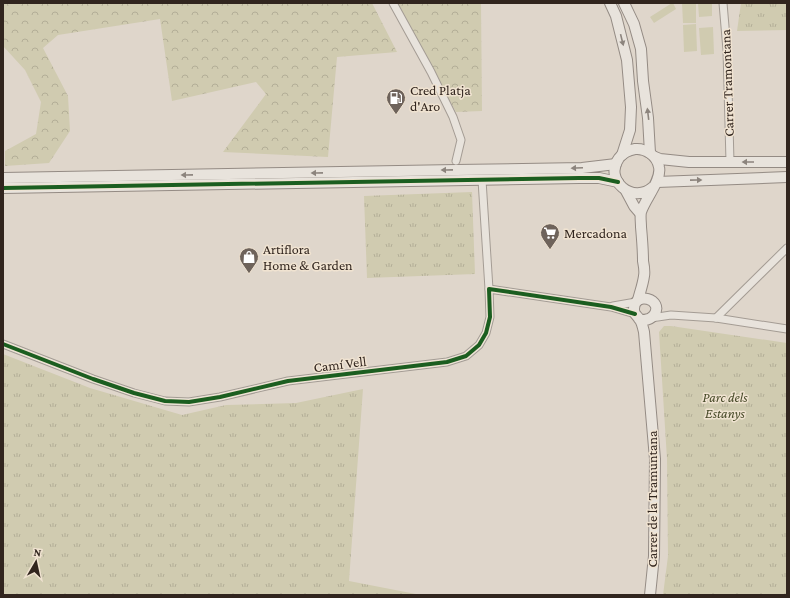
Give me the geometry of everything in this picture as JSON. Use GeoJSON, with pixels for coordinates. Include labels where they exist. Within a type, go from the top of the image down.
{"type":"FeatureCollection","features":[{"type":"Feature","properties":{"kind":"street"},"geometry":{"type":"LineString","coordinates":[[393,3],[454,117],[461,140],[456,161]]}},
{"type":"Feature","properties":{"kind":"street"},"geometry":{"type":"LineString","coordinates":[[610,3],[616,16],[627,60],[631,107],[630,130],[615,175],[621,187],[632,193],[640,193],[646,192],[655,184],[787,177]]}},
{"type":"Feature","properties":{"kind":"street"},"geometry":{"type":"LineString","coordinates":[[624,3],[634,24],[641,49],[643,81],[652,155],[658,163],[660,169],[659,176],[640,213],[634,206],[626,191]]}},
{"type":"Feature","properties":{"kind":"street","name":"Carrer Tramontana"},"geometry":{"type":"LineString","coordinates":[[723,3],[730,162]]}},
{"type":"Feature","properties":{"kind":"street"},"geometry":{"type":"LineString","coordinates":[[3,178],[582,168],[619,160],[626,152],[635,149],[644,150],[660,159],[689,162],[787,162]]}},
{"type":"Feature","properties":{"kind":"street"},"geometry":{"type":"LineString","coordinates":[[3,188],[592,178],[618,182]]}},
{"type":"Feature","properties":{"kind":"street","name":"Camí Vell"},"geometry":{"type":"LineString","coordinates":[[3,344],[93,379],[134,393],[165,400],[189,402],[220,397],[288,381],[433,364],[447,362],[466,356],[479,345],[486,333],[490,317],[482,180]]}},
{"type":"Feature","properties":{"kind":"street","name":"Carrer de la Tramuntana"},"geometry":{"type":"LineString","coordinates":[[640,213],[644,276],[634,308],[647,313],[644,332],[655,459],[654,556],[650,595]]}},
{"type":"Feature","properties":{"kind":"street"},"geometry":{"type":"LineString","coordinates":[[716,318],[787,248]]}},
{"type":"Feature","properties":{"kind":"street"},"geometry":{"type":"LineString","coordinates":[[644,276],[648,286],[647,313]]}},
{"type":"Feature","properties":{"kind":"street"},"geometry":{"type":"LineString","coordinates":[[489,289],[647,313],[716,318],[787,329]]}},
{"type":"Feature","properties":{"kind":"street"},"geometry":{"type":"LineString","coordinates":[[611,307],[645,298],[647,313]]}},
{"type":"Feature","properties":{"kind":"green space"},"geometry":{"type":"Polygon","coordinates":[[[3,3],[372,3],[397,52],[337,57],[328,157],[223,152],[266,94],[256,82],[172,101],[160,19],[58,35],[43,48],[68,96],[70,131],[49,163],[5,166],[5,151],[36,134],[41,102],[25,70],[3,46],[3,3]]]}},
{"type":"Feature","properties":{"kind":"green space"},"geometry":{"type":"Polygon","coordinates":[[[395,3],[481,3],[482,111],[456,112],[395,3]]]}},
{"type":"Feature","properties":{"kind":"green space"},"geometry":{"type":"Polygon","coordinates":[[[672,3],[676,9],[654,23],[650,17],[672,3]]]}},
{"type":"Feature","properties":{"kind":"green space"},"geometry":{"type":"Polygon","coordinates":[[[682,3],[696,3],[696,23],[683,23],[682,3]]]}},
{"type":"Feature","properties":{"kind":"green space"},"geometry":{"type":"Polygon","coordinates":[[[698,3],[712,3],[712,16],[699,17],[698,3]]]}},
{"type":"Feature","properties":{"kind":"green space"},"geometry":{"type":"Polygon","coordinates":[[[741,3],[787,3],[787,30],[737,31],[741,3]]]}},
{"type":"Feature","properties":{"kind":"green space"},"geometry":{"type":"Polygon","coordinates":[[[696,24],[697,51],[684,52],[683,25],[696,24]]]}},
{"type":"Feature","properties":{"kind":"green space"},"geometry":{"type":"Polygon","coordinates":[[[713,27],[714,54],[701,55],[699,28],[713,27]]]}},
{"type":"Feature","properties":{"kind":"green space"},"geometry":{"type":"Polygon","coordinates":[[[472,192],[475,274],[367,278],[364,196],[472,192]]]}},
{"type":"Feature","properties":{"kind":"green space","name":"Parc dels Estanys"},"geometry":{"type":"Polygon","coordinates":[[[664,326],[787,343],[787,595],[663,595],[668,556],[667,459],[659,332],[664,326]]]}},
{"type":"Feature","properties":{"kind":"green space"},"geometry":{"type":"Polygon","coordinates":[[[3,354],[90,388],[182,415],[226,405],[296,403],[363,389],[349,581],[421,595],[3,595],[3,354]]]}},
{"type":"Feature","properties":{"kind":"cycle path"},"geometry":{"type":"LineString","coordinates":[[3,188],[579,178],[599,178],[618,182]]}},
{"type":"Feature","properties":{"kind":"cycle path"},"geometry":{"type":"LineString","coordinates":[[3,344],[93,379],[134,393],[165,401],[189,402],[220,397],[288,381],[447,362],[466,356],[479,345],[486,333],[490,317],[489,289],[611,307],[635,314]]}},
{"type":"Feature","properties":{"kind":"place","name":"Cred Platja d'Aro"},"geometry":{"type":"Point","coordinates":[396,115]}},
{"type":"Feature","properties":{"kind":"place","name":"Mercadona"},"geometry":{"type":"Point","coordinates":[550,250]}},
{"type":"Feature","properties":{"kind":"place","name":"Artiflora Home & Garden"},"geometry":{"type":"Point","coordinates":[249,274]}}]}
